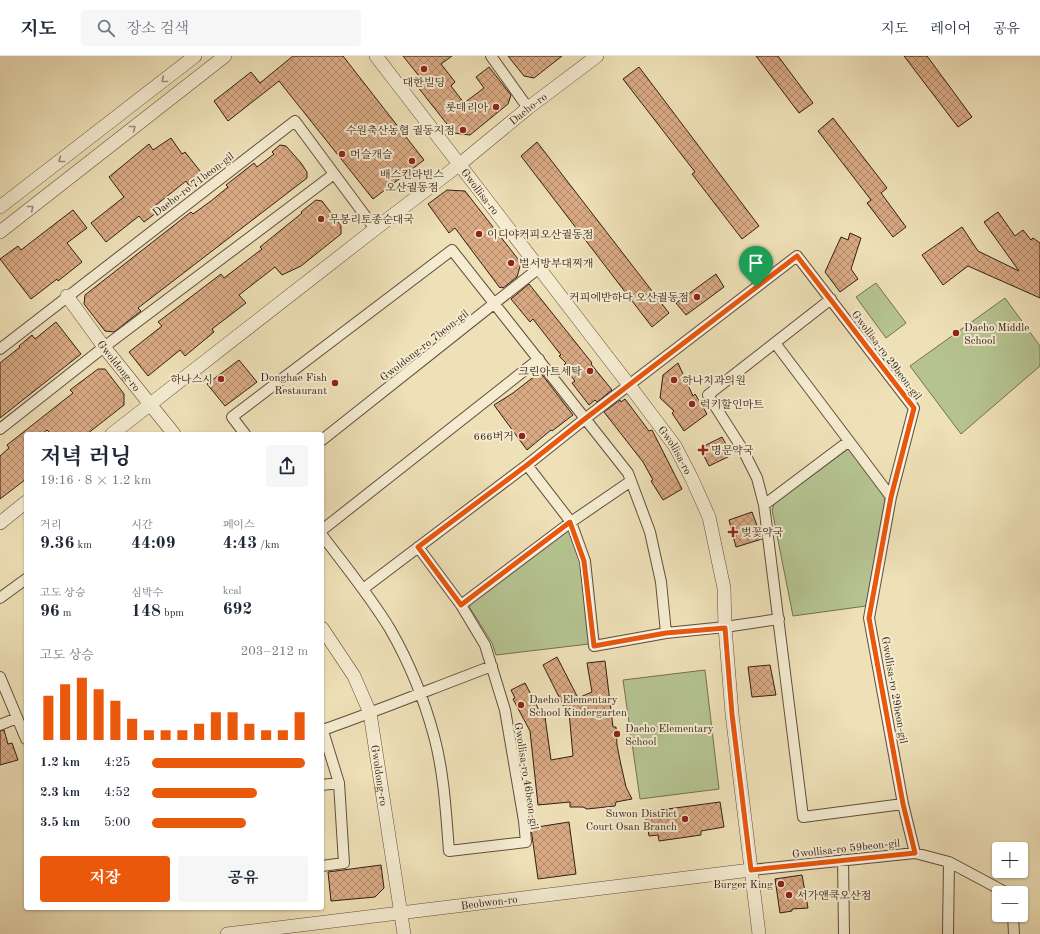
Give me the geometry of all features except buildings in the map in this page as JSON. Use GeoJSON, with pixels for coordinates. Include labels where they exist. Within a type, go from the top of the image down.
{"type":"FeatureCollection","features":[{"type":"Feature","properties":{"kind":"street"},"geometry":{"type":"LineString","coordinates":[[0,207],[194,56]]}},
{"type":"Feature","properties":{"kind":"street"},"geometry":{"type":"LineString","coordinates":[[0,232],[225,56]]}},
{"type":"Feature","properties":{"kind":"street","name":"Gwollisa-ro"},"geometry":{"type":"LineString","coordinates":[[376,56],[629,385],[674,446],[692,479],[709,517],[724,588],[725,628],[732,714],[759,934]]}},
{"type":"Feature","properties":{"kind":"street"},"geometry":{"type":"LineString","coordinates":[[491,56],[528,108]]}},
{"type":"Feature","properties":{"kind":"street","name":"Daeho-ro"},"geometry":{"type":"LineString","coordinates":[[149,404],[460,164],[528,108],[597,56]]}},
{"type":"Feature","properties":{"kind":"street","name":"Daeho-ro 71beon-gil"},"geometry":{"type":"LineString","coordinates":[[0,349],[295,121],[375,229]]}},
{"type":"Feature","properties":{"kind":"street"},"geometry":{"type":"LineString","coordinates":[[0,429],[104,347],[334,174]]}},
{"type":"Feature","properties":{"kind":"street"},"geometry":{"type":"LineString","coordinates":[[243,432],[232,417],[452,250],[628,473],[650,532],[661,582],[666,633]]}},
{"type":"Feature","properties":{"kind":"street","name":"Gwollisa-ro 29beon-gil"},"geometry":{"type":"LineString","coordinates":[[629,385],[797,256],[914,408],[891,497],[869,618],[903,804],[915,853]]}},
{"type":"Feature","properties":{"kind":"street","name":"Gwoldong-ro 7beon-gil"},"geometry":{"type":"LineString","coordinates":[[324,438],[539,268]]}},
{"type":"Feature","properties":{"kind":"street","name":"Gwoldong-ro"},"geometry":{"type":"LineString","coordinates":[[67,296],[104,347],[172,432]]}},
{"type":"Feature","properties":{"kind":"street"},"geometry":{"type":"LineString","coordinates":[[831,299],[708,395],[743,450],[757,478],[764,505],[803,817],[903,804]]}},
{"type":"Feature","properties":{"kind":"street"},"geometry":{"type":"LineString","coordinates":[[775,343],[891,497]]}},
{"type":"Feature","properties":{"kind":"street"},"geometry":{"type":"LineString","coordinates":[[324,528],[539,359]]}},
{"type":"Feature","properties":{"kind":"street"},"geometry":{"type":"LineString","coordinates":[[363,589],[527,465],[629,385]]}},
{"type":"Feature","properties":{"kind":"street"},"geometry":{"type":"LineString","coordinates":[[114,432],[149,404]]}},
{"type":"Feature","properties":{"kind":"street"},"geometry":{"type":"LineString","coordinates":[[764,505],[849,441]]}},
{"type":"Feature","properties":{"kind":"street"},"geometry":{"type":"LineString","coordinates":[[527,465],[570,522],[584,561],[594,646],[666,633],[725,628],[779,619]]}},
{"type":"Feature","properties":{"kind":"street"},"geometry":{"type":"LineString","coordinates":[[461,605],[570,522],[631,481]]}},
{"type":"Feature","properties":{"kind":"street"},"geometry":{"type":"LineString","coordinates":[[0,523],[24,504]]}},
{"type":"Feature","properties":{"kind":"street","name":"Gwollisa-ro 46beon-gil"},"geometry":{"type":"LineString","coordinates":[[324,538],[363,589],[390,629],[420,693],[434,736],[441,770],[449,851],[526,842],[524,821],[505,710],[485,645],[461,605],[418,547]]}},
{"type":"Feature","properties":{"kind":"street"},"geometry":{"type":"LineString","coordinates":[[0,598],[24,580]]}},
{"type":"Feature","properties":{"kind":"street","name":"Gwoldong-ro"},"geometry":{"type":"LineString","coordinates":[[324,631],[354,676],[370,714],[404,934]]}},
{"type":"Feature","properties":{"kind":"street"},"geometry":{"type":"LineString","coordinates":[[324,729],[370,714],[420,693],[492,666]]}},
{"type":"Feature","properties":{"kind":"street"},"geometry":{"type":"LineString","coordinates":[[0,677],[24,734]]}},
{"type":"Feature","properties":{"kind":"street"},"geometry":{"type":"LineString","coordinates":[[0,725],[18,718]]}},
{"type":"Feature","properties":{"kind":"street"},"geometry":{"type":"LineString","coordinates":[[324,732],[339,783],[344,863],[324,866]]}},
{"type":"Feature","properties":{"kind":"street"},"geometry":{"type":"LineString","coordinates":[[324,785],[339,783]]}},
{"type":"Feature","properties":{"kind":"street","name":"Gwollisa-ro 59beon-gil"},"geometry":{"type":"LineString","coordinates":[[751,870],[915,853],[949,862],[994,886]]}},
{"type":"Feature","properties":{"kind":"street"},"geometry":{"type":"LineString","coordinates":[[843,860],[844,934]]}},
{"type":"Feature","properties":{"kind":"street"},"geometry":{"type":"LineString","coordinates":[[948,934],[949,862]]}},
{"type":"Feature","properties":{"kind":"street","name":"Beobwon-ro"},"geometry":{"type":"LineString","coordinates":[[228,934],[751,870]]}},
{"type":"Feature","properties":{"kind":"street"},"geometry":{"type":"LineString","coordinates":[[1013,922],[1014,934]]}},
{"type":"Feature","properties":{"kind":"green space"},"geometry":{"type":"Polygon","coordinates":[[[876,283],[906,323],[886,338],[856,297],[876,283]]]}},
{"type":"Feature","properties":{"kind":"green space"},"geometry":{"type":"Polygon","coordinates":[[[1005,298],[1040,346],[1040,366],[961,434],[910,366],[1005,298]]]}},
{"type":"Feature","properties":{"kind":"green space"},"geometry":{"type":"Polygon","coordinates":[[[848,449],[851,449],[885,494],[866,606],[793,616],[772,510],[774,504],[848,449]]]}},
{"type":"Feature","properties":{"kind":"green space"},"geometry":{"type":"Polygon","coordinates":[[[566,530],[570,531],[581,563],[589,644],[496,655],[492,643],[469,604],[566,530]]]}},
{"type":"Feature","properties":{"kind":"green space"},"geometry":{"type":"Polygon","coordinates":[[[705,670],[719,789],[640,799],[623,680],[705,670]]]}},
{"type":"Feature","properties":{"kind":"place","name":"대한빌딩"},"geometry":{"type":"Point","coordinates":[424,69]}},
{"type":"Feature","properties":{"kind":"place","name":"롯데리아"},"geometry":{"type":"Point","coordinates":[496,107]}},
{"type":"Feature","properties":{"kind":"place","name":"수원축산농협 궐동지점"},"geometry":{"type":"Point","coordinates":[463,130]}},
{"type":"Feature","properties":{"kind":"place","name":"머슬캐슬"},"geometry":{"type":"Point","coordinates":[342,154]}},
{"type":"Feature","properties":{"kind":"place","name":"배스킨라빈스 오산궐동점"},"geometry":{"type":"Point","coordinates":[412,161]}},
{"type":"Feature","properties":{"kind":"place","name":"무봉리토종순대국"},"geometry":{"type":"Point","coordinates":[321,219]}},
{"type":"Feature","properties":{"kind":"place","name":"이디야커피오산궐동점"},"geometry":{"type":"Point","coordinates":[479,234]}},
{"type":"Feature","properties":{"kind":"place","name":"벌서방부대찌개"},"geometry":{"type":"Point","coordinates":[511,263]}},
{"type":"Feature","properties":{"kind":"place","name":"커피에반하다 오산궐동점"},"geometry":{"type":"Point","coordinates":[697,297]}},
{"type":"Feature","properties":{"kind":"place","name":"Daeho Middle School"},"geometry":{"type":"Point","coordinates":[956,333]}},
{"type":"Feature","properties":{"kind":"place","name":"크린아트세탁"},"geometry":{"type":"Point","coordinates":[590,371]}},
{"type":"Feature","properties":{"kind":"place","name":"하나스시"},"geometry":{"type":"Point","coordinates":[221,379]}},
{"type":"Feature","properties":{"kind":"place","name":"하나치과의원"},"geometry":{"type":"Point","coordinates":[674,380]}},
{"type":"Feature","properties":{"kind":"place","name":"Donghae Fish Restaurant"},"geometry":{"type":"Point","coordinates":[335,383]}},
{"type":"Feature","properties":{"kind":"place","name":"럭키할인마트"},"geometry":{"type":"Point","coordinates":[692,404]}},
{"type":"Feature","properties":{"kind":"place","name":"666버거"},"geometry":{"type":"Point","coordinates":[522,436]}},
{"type":"Feature","properties":{"kind":"place","name":"명문약국"},"geometry":{"type":"Point","coordinates":[703,450]}},
{"type":"Feature","properties":{"kind":"place","name":"벚꽃약국"},"geometry":{"type":"Point","coordinates":[733,532]}},
{"type":"Feature","properties":{"kind":"place","name":"Daeho Elementary School Kindergarten"},"geometry":{"type":"Point","coordinates":[521,705]}},
{"type":"Feature","properties":{"kind":"place","name":"Daeho Elementary School"},"geometry":{"type":"Point","coordinates":[617,734]}},
{"type":"Feature","properties":{"kind":"place","name":"Suwon District Court Osan Branch"},"geometry":{"type":"Point","coordinates":[685,819]}},
{"type":"Feature","properties":{"kind":"place","name":"Burger King"},"geometry":{"type":"Point","coordinates":[781,884]}},
{"type":"Feature","properties":{"kind":"place","name":"서가앤쿡오산점"},"geometry":{"type":"Point","coordinates":[789,895]}},
{"type":"Feature","properties":{"kind":"route"},"geometry":{"type":"LineString","coordinates":[[797,256],[914,408],[891,497],[869,618],[903,804],[915,853],[751,870],[732,714],[725,628],[666,633],[594,646],[584,561],[570,522],[461,605],[418,547],[527,465],[756,287],[797,256]]}}]}
